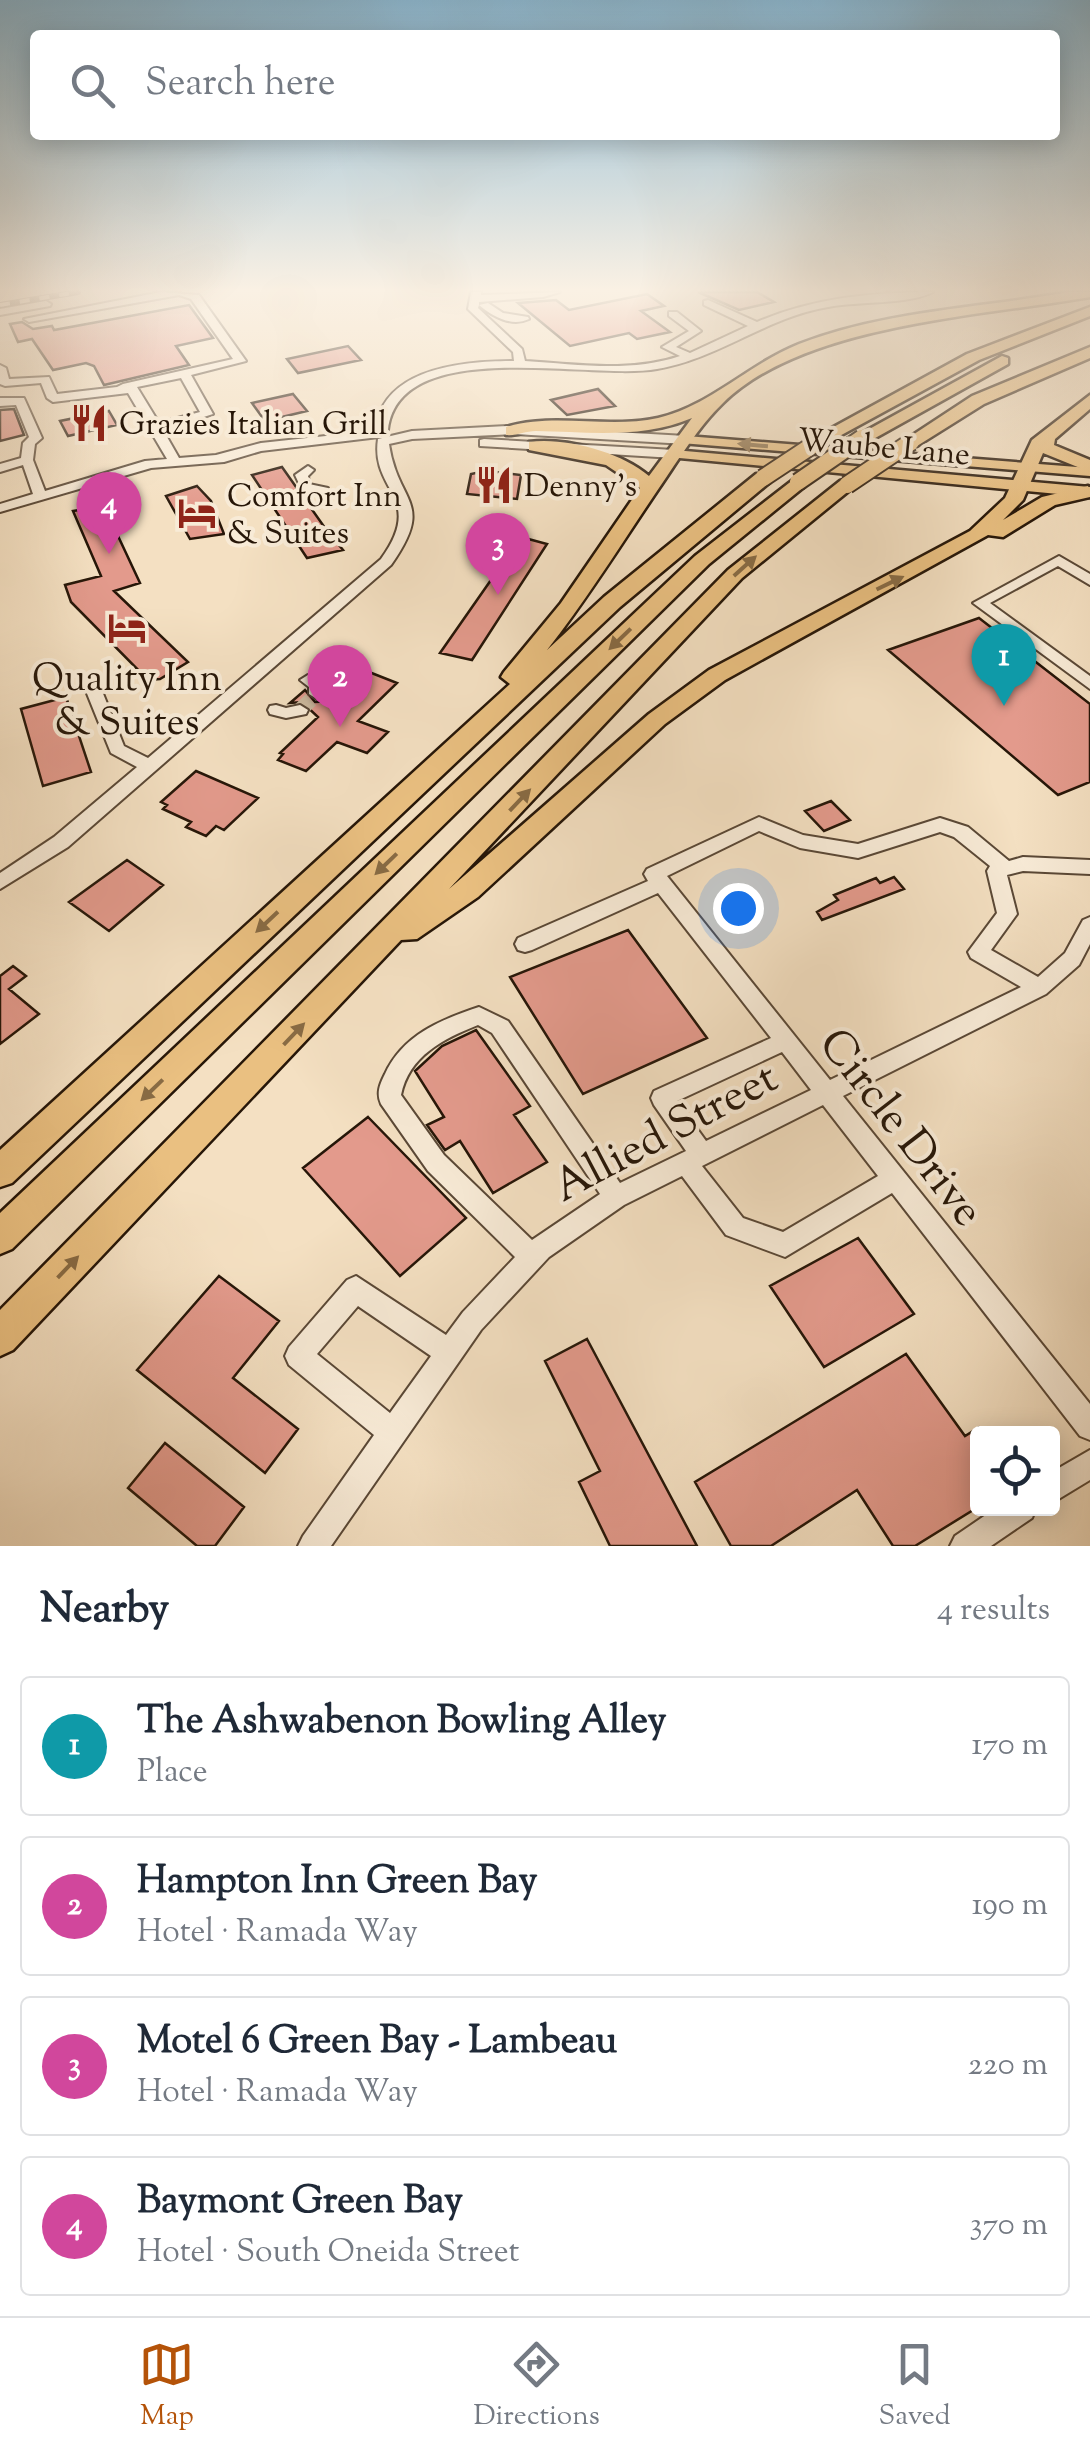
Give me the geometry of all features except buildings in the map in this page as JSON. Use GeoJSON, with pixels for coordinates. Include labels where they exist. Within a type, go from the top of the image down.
{"type":"FeatureCollection","features":[{"type":"Feature","properties":{"kind":"highway"},"geometry":{"type":"LineString","coordinates":[[512,430],[528,426],[651,424],[693,411],[769,364]]}},
{"type":"Feature","properties":{"kind":"highway"},"geometry":{"type":"LineString","coordinates":[[0,1172],[632,583],[763,478],[828,435],[960,364]]}},
{"type":"Feature","properties":{"kind":"highway"},"geometry":{"type":"LineString","coordinates":[[0,1238],[702,560],[798,482],[862,438],[996,364]]}},
{"type":"Feature","properties":{"kind":"highway"},"geometry":{"type":"LineString","coordinates":[[0,1337],[735,574],[847,486],[911,442],[978,400],[1062,364]]}},
{"type":"Feature","properties":{"kind":"highway"},"geometry":{"type":"LineString","coordinates":[[338,856],[354,831],[519,669],[615,546],[650,488],[723,392]]}},
{"type":"Feature","properties":{"kind":"highway"},"geometry":{"type":"LineString","coordinates":[[968,542],[1005,511],[1046,436],[1090,400]]}},
{"type":"Feature","properties":{"kind":"highway"},"geometry":{"type":"LineString","coordinates":[[380,946],[468,890],[657,719],[708,680],[754,652],[968,542],[994,534],[1090,480],[1045,448],[1046,436]]}},
{"type":"Feature","properties":{"kind":"highway"},"geometry":{"type":"LineString","coordinates":[[535,446],[625,466],[640,474],[650,488]]}},
{"type":"Feature","properties":{"kind":"main road","name":"Waube Lane"},"geometry":{"type":"LineString","coordinates":[[680,447],[1090,480]]}},
{"type":"Feature","properties":{"kind":"street"},"geometry":{"type":"LineString","coordinates":[[0,368],[6,385],[45,379],[54,398],[60,399],[226,364]]}},
{"type":"Feature","properties":{"kind":"street"},"geometry":{"type":"LineString","coordinates":[[0,882],[52,848],[396,550],[408,524],[409,510],[386,469],[382,436],[388,404],[415,382],[461,368],[518,364]]}},
{"type":"Feature","properties":{"kind":"street"},"geometry":{"type":"LineString","coordinates":[[523,364],[624,370],[654,364]]}},
{"type":"Feature","properties":{"kind":"street"},"geometry":{"type":"LineString","coordinates":[[156,428],[208,414],[184,374]]}},
{"type":"Feature","properties":{"kind":"street"},"geometry":{"type":"LineString","coordinates":[[123,387],[132,389],[181,460]]}},
{"type":"Feature","properties":{"kind":"street"},"geometry":{"type":"LineString","coordinates":[[0,402],[20,401],[36,438],[29,443],[27,460],[40,495]]}},
{"type":"Feature","properties":{"kind":"street"},"geometry":{"type":"LineString","coordinates":[[0,508],[181,460],[210,448],[512,430],[680,447]]}},
{"type":"Feature","properties":{"kind":"street"},"geometry":{"type":"LineString","coordinates":[[181,460],[215,459],[382,436],[535,446],[680,447]]}},
{"type":"Feature","properties":{"kind":"street"},"geometry":{"type":"LineString","coordinates":[[0,468],[27,460]]}},
{"type":"Feature","properties":{"kind":"street"},"geometry":{"type":"LineString","coordinates":[[306,480],[323,491]]}},
{"type":"Feature","properties":{"kind":"street"},"geometry":{"type":"LineString","coordinates":[[1090,581],[1059,560],[980,603],[1090,684]]}},
{"type":"Feature","properties":{"kind":"street"},"geometry":{"type":"LineString","coordinates":[[94,691],[118,749],[149,766]]}},
{"type":"Feature","properties":{"kind":"street"},"geometry":{"type":"LineString","coordinates":[[276,710],[300,710]]}},
{"type":"Feature","properties":{"kind":"street"},"geometry":{"type":"LineString","coordinates":[[525,944],[759,824],[800,842],[858,852],[940,825],[960,832],[1003,866]]}},
{"type":"Feature","properties":{"kind":"street"},"geometry":{"type":"LineString","coordinates":[[1039,988],[978,952],[1007,914],[996,871],[1003,866],[1090,867]]}},
{"type":"Feature","properties":{"kind":"street","name":"Circle Drive"},"geometry":{"type":"LineString","coordinates":[[657,878],[1090,1426]]}},
{"type":"Feature","properties":{"kind":"street","name":"Allied Street"},"geometry":{"type":"LineString","coordinates":[[314,1546],[472,1321],[532,1257],[616,1197],[1039,988],[1072,959],[1090,924]]}},
{"type":"Feature","properties":{"kind":"street"},"geometry":{"type":"LineString","coordinates":[[532,1257],[436,1162],[389,1098],[400,1064],[422,1042],[478,1016],[500,1027],[616,1197]]}},
{"type":"Feature","properties":{"kind":"street"},"geometry":{"type":"LineString","coordinates":[[786,1041],[662,1098],[735,1227],[785,1245],[894,1179]]}},
{"type":"Feature","properties":{"kind":"street"},"geometry":{"type":"LineString","coordinates":[[393,1432],[298,1356],[356,1288],[449,1352]]}},
{"type":"Feature","properties":{"kind":"street"},"geometry":{"type":"LineString","coordinates":[[1060,1484],[1090,1464]]}},
{"type":"Feature","properties":{"kind":"street"},"geometry":{"type":"LineString","coordinates":[[965,1546],[1010,1516]]}},
{"type":"Feature","properties":{"kind":"tunnel"},"geometry":{"type":"LineString","coordinates":[[300,710],[317,694]]}},
{"type":"Feature","properties":{"kind":"place","name":"Grazies Italian Grill"},"geometry":{"type":"Point","coordinates":[89,423]}},
{"type":"Feature","properties":{"kind":"place","name":"Denny's"},"geometry":{"type":"Point","coordinates":[494,485]}},
{"type":"Feature","properties":{"kind":"place","name":"Comfort Inn & Suites"},"geometry":{"type":"Point","coordinates":[197,513]}},
{"type":"Feature","properties":{"kind":"place","name":"Baymont Green Bay"},"geometry":{"type":"Point","coordinates":[109,554]}},
{"type":"Feature","properties":{"kind":"place","name":"Motel 6 Green Bay - Lambeau"},"geometry":{"type":"Point","coordinates":[498,595]}},
{"type":"Feature","properties":{"kind":"place","name":"Quality Inn & Suites"},"geometry":{"type":"Point","coordinates":[127,628]}},
{"type":"Feature","properties":{"kind":"place","name":"The Ashwabenon Bowling Alley"},"geometry":{"type":"Point","coordinates":[1004,706]}},
{"type":"Feature","properties":{"kind":"place","name":"Hampton Inn Green Bay"},"geometry":{"type":"Point","coordinates":[340,727]}}]}
